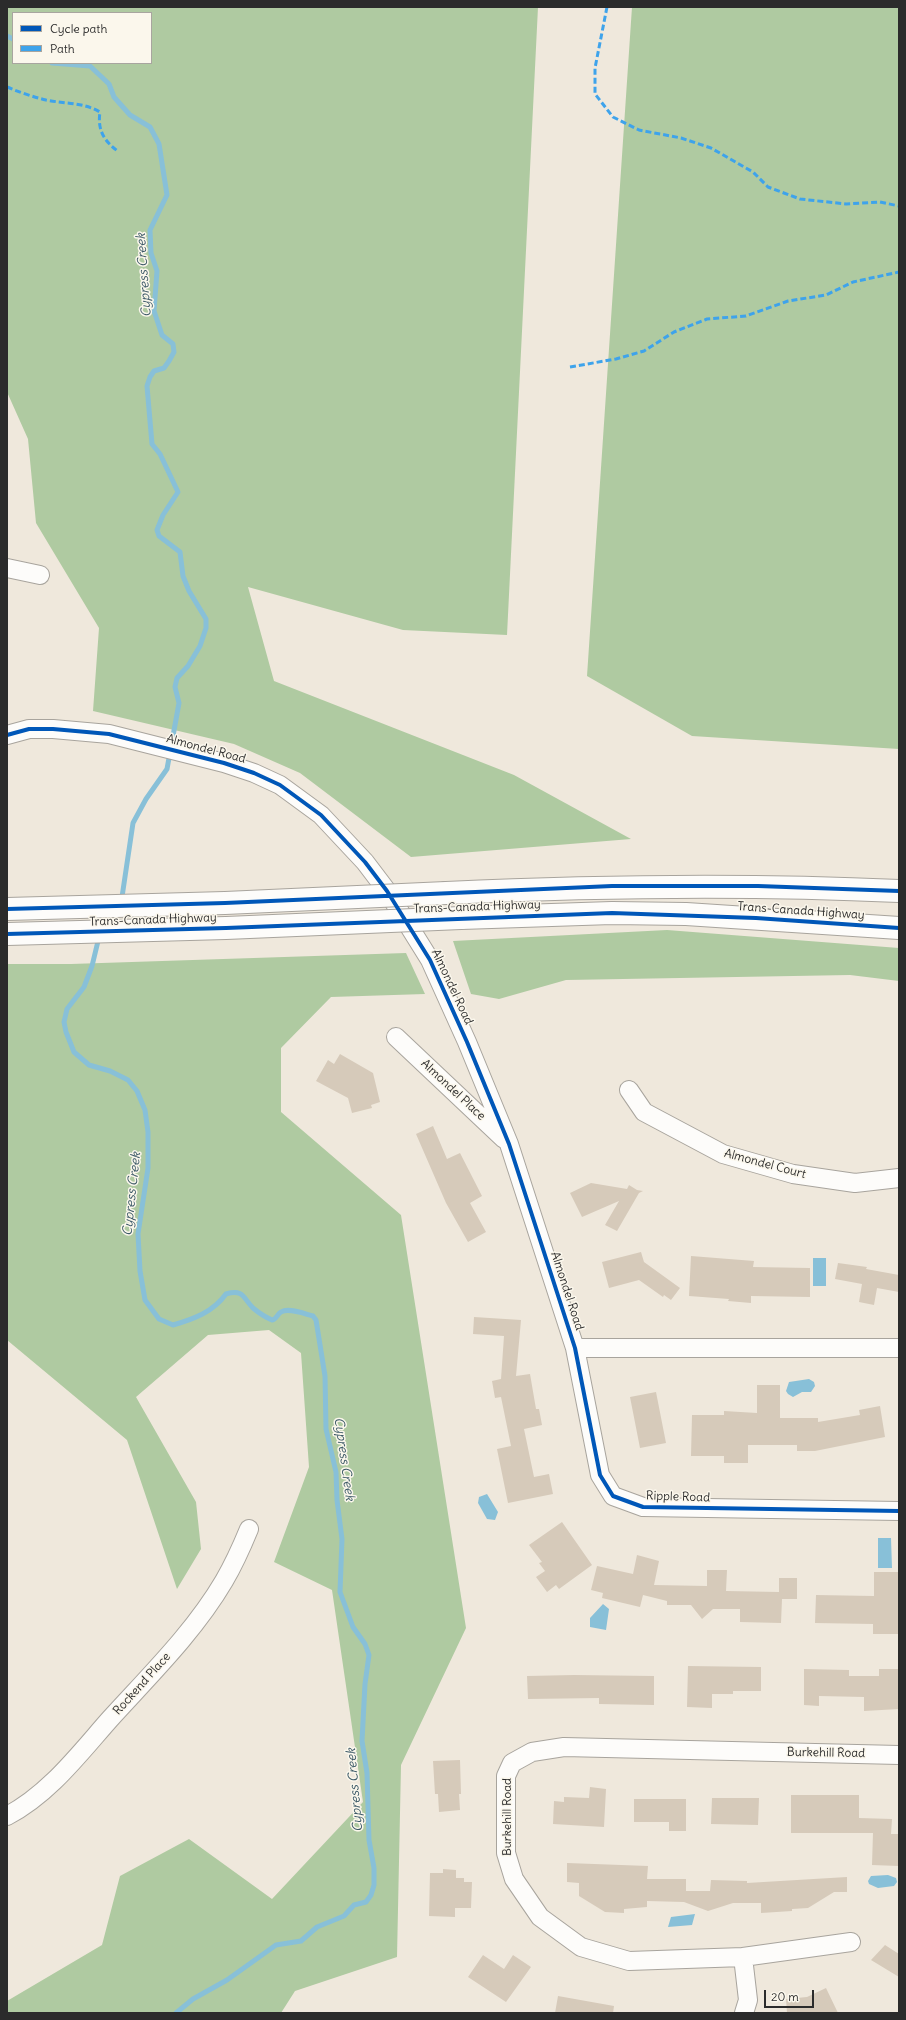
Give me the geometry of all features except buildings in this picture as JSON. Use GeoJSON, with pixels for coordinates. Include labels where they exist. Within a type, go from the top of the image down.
{"type":"FeatureCollection","features":[{"type":"Feature","properties":{"kind":"highway","name":"Trans-Canada Highway"},"geometry":{"type":"LineString","coordinates":[[7,909],[225,903],[612,886],[686,885],[899,890]]}},
{"type":"Feature","properties":{"kind":"highway","name":"Trans-Canada Highway"},"geometry":{"type":"LineString","coordinates":[[7,934],[218,928],[612,912],[686,914],[899,928]]}},
{"type":"Feature","properties":{"kind":"street"},"geometry":{"type":"LineString","coordinates":[[7,568],[40,575]]}},
{"type":"Feature","properties":{"kind":"street","name":"Almondel Road"},"geometry":{"type":"LineString","coordinates":[[7,735],[28,730],[53,729],[109,734],[224,763],[254,773],[280,785],[321,815],[344,838],[387,891],[410,925],[430,960],[449,1000],[509,1144],[575,1348],[899,1348]]}},
{"type":"Feature","properties":{"kind":"street","name":"Almondel Place"},"geometry":{"type":"LineString","coordinates":[[396,1037],[509,1144]]}},
{"type":"Feature","properties":{"kind":"street","name":"Almondel Court"},"geometry":{"type":"LineString","coordinates":[[629,1090],[644,1112],[723,1154],[801,1175],[855,1183],[899,1178]]}},
{"type":"Feature","properties":{"kind":"street","name":"Ripple Road"},"geometry":{"type":"LineString","coordinates":[[575,1348],[600,1475],[614,1496],[643,1507],[899,1511]]}},
{"type":"Feature","properties":{"kind":"street","name":"Rockend Place"},"geometry":{"type":"LineString","coordinates":[[7,1816],[30,1802],[62,1774],[192,1626],[224,1581],[238,1555],[249,1528]]}},
{"type":"Feature","properties":{"kind":"street","name":"Burkehill Road"},"geometry":{"type":"LineString","coordinates":[[851,1942],[743,1957],[629,1962],[581,1947],[540,1917],[514,1879],[506,1853],[506,1776],[512,1763],[532,1752],[564,1747],[899,1755]]}},
{"type":"Feature","properties":{"kind":"street"},"geometry":{"type":"LineString","coordinates":[[743,1957],[748,2000],[744,2013]]}},
{"type":"Feature","properties":{"kind":"green space"},"geometry":{"type":"Polygon","coordinates":[[[7,7],[538,7],[507,635],[403,630],[248,587],[274,681],[514,775],[631,839],[411,857],[300,773],[234,744],[93,711],[99,628],[36,523],[28,439],[7,392],[7,7]]]}},
{"type":"Feature","properties":{"kind":"green space"},"geometry":{"type":"Polygon","coordinates":[[[632,7],[899,7],[899,749],[692,736],[587,676],[632,7]]]}},
{"type":"Feature","properties":{"kind":"green space"},"geometry":{"type":"Polygon","coordinates":[[[667,930],[899,948],[899,981],[850,975],[566,980],[499,999],[471,994],[453,941],[667,930]]]}},
{"type":"Feature","properties":{"kind":"green space"},"geometry":{"type":"Polygon","coordinates":[[[406,953],[425,994],[331,997],[281,1048],[281,1112],[401,1215],[466,1628],[401,1765],[397,1957],[295,1991],[281,2013],[7,2013],[7,2001],[102,1945],[120,1876],[189,1839],[272,1899],[363,1802],[332,1590],[274,1562],[309,1467],[301,1353],[269,1330],[208,1335],[136,1397],[196,1502],[201,1549],[177,1589],[127,1440],[7,1340],[7,964],[71,964],[406,953]]]}},
{"type":"Feature","properties":{"kind":"water"},"geometry":{"type":"Polygon","coordinates":[[[813,1258],[826,1258],[826,1286],[813,1286],[813,1258]]]}},
{"type":"Feature","properties":{"kind":"water"},"geometry":{"type":"Polygon","coordinates":[[[809,1379],[814,1382],[815,1386],[811,1392],[802,1392],[793,1397],[786,1391],[789,1382],[809,1379]]]}},
{"type":"Feature","properties":{"kind":"water"},"geometry":{"type":"Polygon","coordinates":[[[487,1494],[498,1512],[495,1520],[487,1519],[478,1503],[479,1497],[487,1494]]]}},
{"type":"Feature","properties":{"kind":"water"},"geometry":{"type":"Polygon","coordinates":[[[878,1538],[891,1538],[892,1568],[878,1568],[878,1538]]]}},
{"type":"Feature","properties":{"kind":"water"},"geometry":{"type":"Polygon","coordinates":[[[603,1604],[609,1609],[606,1630],[590,1627],[590,1618],[603,1604]]]}},
{"type":"Feature","properties":{"kind":"water"},"geometry":{"type":"Polygon","coordinates":[[[888,1875],[896,1878],[897,1882],[894,1886],[878,1888],[869,1884],[868,1881],[871,1876],[888,1875]]]}},
{"type":"Feature","properties":{"kind":"water"},"geometry":{"type":"Polygon","coordinates":[[[695,1914],[692,1925],[668,1927],[671,1917],[695,1914]]]}},
{"type":"Feature","properties":{"kind":"waterway","name":"Cypress Creek"},"geometry":{"type":"LineString","coordinates":[[7,36],[12,38]]}},
{"type":"Feature","properties":{"kind":"waterway","name":"Cypress Creek"},"geometry":{"type":"LineString","coordinates":[[65,64],[90,66],[109,84],[114,97],[130,115],[150,127],[159,144],[167,195],[150,230],[151,253],[157,271],[154,311],[162,335],[173,344],[174,352],[164,368],[154,371],[147,386],[152,444],[160,454],[178,492],[163,515],[157,530],[159,536],[180,552],[183,576],[189,591],[206,619],[206,628],[200,646],[188,666],[177,678],[175,687],[179,703],[167,769],[146,799],[133,823],[122,897],[120,901]]}},
{"type":"Feature","properties":{"kind":"waterway","name":"Cypress Creek"},"geometry":{"type":"LineString","coordinates":[[99,937],[92,966],[84,987],[67,1009],[64,1022],[66,1032],[74,1052],[89,1065],[110,1071],[128,1080],[137,1091],[145,1110],[148,1132],[148,1168],[138,1234],[140,1271],[145,1300],[159,1319],[173,1325],[202,1314],[215,1306],[226,1294],[232,1293],[242,1295],[253,1308],[272,1320],[275,1319],[281,1312],[288,1310],[313,1316],[316,1320],[325,1376],[326,1429],[336,1472],[337,1500],[342,1539],[340,1592],[353,1627],[365,1644],[369,1655],[365,1684],[362,1741],[367,1773],[369,1840],[374,1868],[374,1885],[371,1895],[366,1902],[354,1905],[344,1916],[317,1927],[301,1941],[276,1945],[227,1980],[193,1999],[176,2013]]}},
{"type":"Feature","properties":{"kind":"marked path"},"geometry":{"type":"LineString","coordinates":[[607,7],[595,68],[595,94],[613,117],[639,130],[681,138],[711,148],[753,172],[768,187],[800,199],[846,204],[880,202],[899,206]]}},
{"type":"Feature","properties":{"kind":"marked path"},"geometry":{"type":"LineString","coordinates":[[7,87],[41,99],[87,106],[100,112],[99,119],[103,135],[106,140],[119,152]]}},
{"type":"Feature","properties":{"kind":"marked path"},"geometry":{"type":"LineString","coordinates":[[570,367],[616,359],[644,351],[674,332],[707,319],[746,316],[788,301],[826,295],[853,282],[899,272]]}},
{"type":"Feature","properties":{"kind":"cycle path"},"geometry":{"type":"LineString","coordinates":[[7,735],[29,729],[53,729],[109,734],[224,763],[254,773],[280,785],[321,815],[365,862],[387,891],[430,960],[467,1042],[509,1144],[575,1348],[600,1475],[613,1496],[643,1507],[899,1511]]}},
{"type":"Feature","properties":{"kind":"cycle path"},"geometry":{"type":"LineString","coordinates":[[7,909],[225,903],[612,886],[758,886],[899,891]]}},
{"type":"Feature","properties":{"kind":"cycle path"},"geometry":{"type":"LineString","coordinates":[[7,934],[226,928],[612,913],[756,918],[899,928]]}}]}
